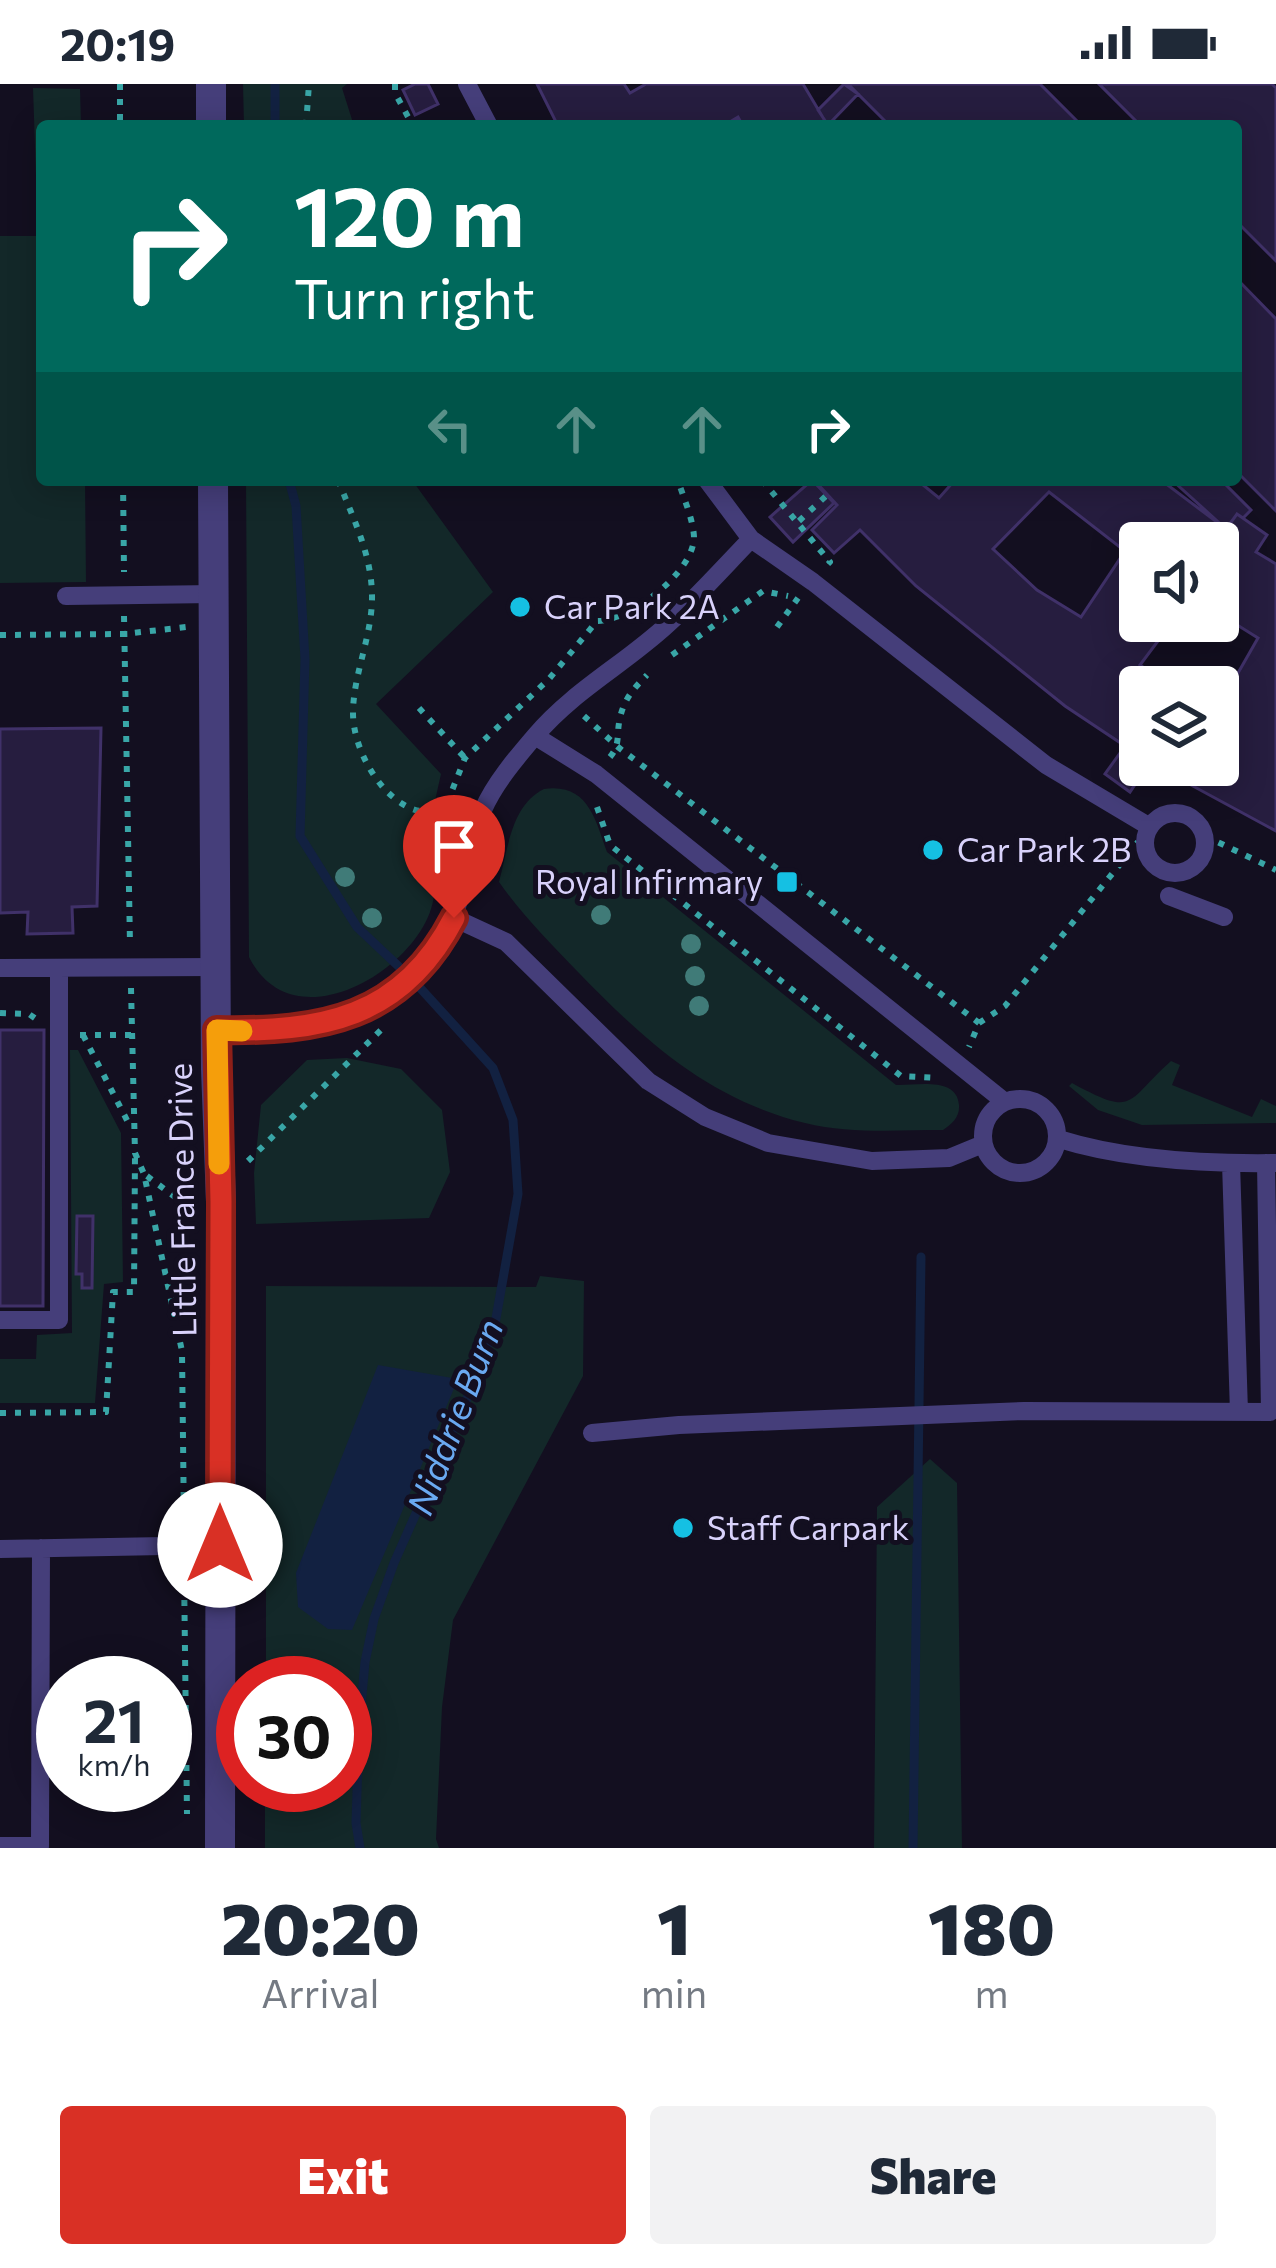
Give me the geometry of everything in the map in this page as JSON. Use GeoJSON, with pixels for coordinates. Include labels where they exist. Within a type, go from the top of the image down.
{"type":"FeatureCollection","features":[{"type":"Feature","properties":{"kind":"street"},"geometry":{"type":"LineString","coordinates":[[211,84],[211,120]]}},
{"type":"Feature","properties":{"kind":"street","name":"Little France Drive"},"geometry":{"type":"LineString","coordinates":[[213,486],[221,1202],[220,1848]]}},
{"type":"Feature","properties":{"kind":"lane"},"geometry":{"type":"LineString","coordinates":[[466,84],[486,120]]}},
{"type":"Feature","properties":{"kind":"lane"},"geometry":{"type":"LineString","coordinates":[[712,486],[751,538],[1046,765],[1150,827]]}},
{"type":"Feature","properties":{"kind":"lane"},"geometry":{"type":"LineString","coordinates":[[217,1030],[276,1031],[357,1014],[412,979],[436,952],[454,918],[484,806],[535,736],[586,685],[666,626],[751,538]]}},
{"type":"Feature","properties":{"kind":"lane"},"geometry":{"type":"LineString","coordinates":[[66,596],[214,593]]}},
{"type":"Feature","properties":{"kind":"lane"},"geometry":{"type":"LineString","coordinates":[[535,736],[596,774],[1005,1102]]}},
{"type":"Feature","properties":{"kind":"lane"},"geometry":{"type":"LineString","coordinates":[[1175,813],[1194,819],[1204,836],[1198,862],[1174,873],[1150,859],[1146,843],[1156,820],[1175,813]]}},
{"type":"Feature","properties":{"kind":"lane"},"geometry":{"type":"LineString","coordinates":[[1169,896],[1224,917]]}},
{"type":"Feature","properties":{"kind":"lane"},"geometry":{"type":"LineString","coordinates":[[454,918],[506,942],[648,1081],[705,1117],[768,1143],[872,1161],[949,1158],[983,1144]]}},
{"type":"Feature","properties":{"kind":"lane"},"geometry":{"type":"LineString","coordinates":[[0,968],[217,967]]}},
{"type":"Feature","properties":{"kind":"lane"},"geometry":{"type":"LineString","coordinates":[[0,1320],[58,1319],[59,968]]}},
{"type":"Feature","properties":{"kind":"lane"},"geometry":{"type":"LineString","coordinates":[[1028,1100],[1054,1120],[1059,1139],[1053,1155],[1040,1168],[1005,1171],[991,1160],[983,1144],[984,1125],[1005,1102],[1028,1100]]}},
{"type":"Feature","properties":{"kind":"lane"},"geometry":{"type":"LineString","coordinates":[[592,1433],[955,1414],[1270,1412],[1271,1163],[1090,1149],[1059,1139]]}},
{"type":"Feature","properties":{"kind":"lane"},"geometry":{"type":"LineString","coordinates":[[1231,1163],[1239,1412]]}},
{"type":"Feature","properties":{"kind":"lane"},"geometry":{"type":"LineString","coordinates":[[0,1549],[220,1545]]}},
{"type":"Feature","properties":{"kind":"lane"},"geometry":{"type":"LineString","coordinates":[[0,1846],[40,1846],[41,1548]]}},
{"type":"Feature","properties":{"kind":"path"},"geometry":{"type":"LineString","coordinates":[[120,84],[120,120]]}},
{"type":"Feature","properties":{"kind":"path"},"geometry":{"type":"LineString","coordinates":[[306,120],[309,84]]}},
{"type":"Feature","properties":{"kind":"path"},"geometry":{"type":"LineString","coordinates":[[395,84],[410,120]]}},
{"type":"Feature","properties":{"kind":"path"},"geometry":{"type":"LineString","coordinates":[[0,1413],[106,1412],[113,1292],[134,1292],[123,486]]}},
{"type":"Feature","properties":{"kind":"path"},"geometry":{"type":"LineString","coordinates":[[341,486],[361,528],[372,592],[370,633],[353,714],[363,755],[389,794],[414,810],[442,813]]}},
{"type":"Feature","properties":{"kind":"path"},"geometry":{"type":"LineString","coordinates":[[767,486],[830,562],[813,582]]}},
{"type":"Feature","properties":{"kind":"path"},"geometry":{"type":"LineString","coordinates":[[799,521],[827,494]]}},
{"type":"Feature","properties":{"kind":"path"},"geometry":{"type":"LineString","coordinates":[[610,844],[600,811],[581,791],[618,747],[619,720],[629,692],[656,667],[763,591],[798,598],[777,627]]}},
{"type":"Feature","properties":{"kind":"path"},"geometry":{"type":"LineString","coordinates":[[0,635],[124,634],[186,627]]}},
{"type":"Feature","properties":{"kind":"path"},"geometry":{"type":"LineString","coordinates":[[419,708],[465,758]]}},
{"type":"Feature","properties":{"kind":"path"},"geometry":{"type":"LineString","coordinates":[[979,1023],[1005,1006],[1150,827]]}},
{"type":"Feature","properties":{"kind":"path"},"geometry":{"type":"LineString","coordinates":[[1204,836],[1276,870]]}},
{"type":"Feature","properties":{"kind":"path"},"geometry":{"type":"LineString","coordinates":[[245,1164],[382,1029]]}},
{"type":"Feature","properties":{"kind":"path"},"geometry":{"type":"LineString","coordinates":[[83,1035],[134,1135]]}},
{"type":"Feature","properties":{"kind":"path"},"geometry":{"type":"LineString","coordinates":[[135,1153],[144,1174],[182,1351],[188,1825]]}},
{"type":"Feature","properties":{"kind":"path"},"geometry":{"type":"LineString","coordinates":[[144,1174],[184,1203],[221,1202]]}},
{"type":"Feature","properties":{"kind":"green space"},"geometry":{"type":"Polygon","coordinates":[[[243,84],[347,84],[342,88],[352,120],[244,120],[243,84]]]}},
{"type":"Feature","properties":{"kind":"green space"},"geometry":{"type":"Polygon","coordinates":[[[33,88],[80,89],[81,120],[36,120],[36,177],[33,88]]]}},
{"type":"Feature","properties":{"kind":"green space"},"geometry":{"type":"Polygon","coordinates":[[[0,236],[36,236],[36,486],[85,486],[86,582],[0,583],[0,236]]]}},
{"type":"Feature","properties":{"kind":"green space"},"geometry":{"type":"Polygon","coordinates":[[[246,486],[416,486],[493,592],[376,704],[441,774],[430,823],[426,885],[434,895],[426,921],[384,969],[356,986],[325,996],[296,996],[270,983],[249,957],[246,486]]]}},
{"type":"Feature","properties":{"kind":"green space"},"geometry":{"type":"Polygon","coordinates":[[[544,789],[571,792],[580,798],[607,852],[896,1085],[951,1090],[959,1105],[955,1120],[943,1130],[856,1130],[805,1123],[738,1099],[654,1044],[557,950],[499,882],[518,817],[544,789]]]}},
{"type":"Feature","properties":{"kind":"green space"},"geometry":{"type":"Polygon","coordinates":[[[70,1050],[78,1050],[121,1133],[123,1282],[104,1284],[95,1403],[0,1403],[0,1359],[36,1359],[37,1335],[72,1333],[70,1050]]]}},
{"type":"Feature","properties":{"kind":"green space"},"geometry":{"type":"Polygon","coordinates":[[[347,1058],[401,1069],[442,1110],[450,1172],[429,1218],[256,1224],[254,1173],[261,1105],[307,1060],[347,1058]]]}},
{"type":"Feature","properties":{"kind":"green space"},"geometry":{"type":"Polygon","coordinates":[[[1171,1061],[1180,1065],[1172,1085],[1252,1117],[1261,1099],[1276,1106],[1276,1123],[1142,1125],[1098,1110],[1069,1086],[1072,1083],[1108,1100],[1128,1100],[1171,1061]]]}},
{"type":"Feature","properties":{"kind":"green space"},"geometry":{"type":"Polygon","coordinates":[[[540,1276],[584,1281],[583,1376],[453,1620],[442,1707],[439,1848],[265,1848],[265,1812],[372,1812],[372,1656],[266,1656],[266,1286],[536,1287],[540,1276]]]}},
{"type":"Feature","properties":{"kind":"green space"},"geometry":{"type":"Polygon","coordinates":[[[930,1459],[957,1483],[962,1848],[874,1848],[877,1507],[930,1459]]]}},
{"type":"Feature","properties":{"kind":"water"},"geometry":{"type":"Polygon","coordinates":[[[378,1365],[458,1379],[352,1630],[328,1629],[298,1607],[296,1573],[378,1365]]]}},
{"type":"Feature","properties":{"kind":"building"},"geometry":{"type":"Polygon","coordinates":[[[428,84],[438,104],[415,115],[403,90],[428,84]]]}},
{"type":"Feature","properties":{"kind":"building"},"geometry":{"type":"Polygon","coordinates":[[[537,84],[624,84],[630,93],[646,84],[803,84],[824,120],[738,117],[555,120],[537,84]]]}},
{"type":"Feature","properties":{"kind":"building"},"geometry":{"type":"Polygon","coordinates":[[[844,84],[858,94],[833,120],[825,120],[818,110],[844,84]]]}},
{"type":"Feature","properties":{"kind":"building"},"geometry":{"type":"Polygon","coordinates":[[[848,84],[1040,84],[1076,120],[884,120],[848,84]]]}},
{"type":"Feature","properties":{"kind":"building"},"geometry":{"type":"Polygon","coordinates":[[[1099,84],[1272,84],[1276,88],[1276,261],[1242,227],[1242,120],[1135,120],[1099,84]]]}},
{"type":"Feature","properties":{"kind":"building"},"geometry":{"type":"Polygon","coordinates":[[[1242,284],[1276,319],[1276,511],[1242,477],[1242,284]]]}},
{"type":"Feature","properties":{"kind":"building"},"geometry":{"type":"Polygon","coordinates":[[[805,486],[818,486],[834,503],[793,542],[770,517],[805,486]]]}},
{"type":"Feature","properties":{"kind":"building"},"geometry":{"type":"Polygon","coordinates":[[[820,486],[924,486],[939,498],[950,486],[1169,486],[1217,522],[1119,522],[1119,546],[1049,492],[993,549],[1037,590],[1081,617],[1119,560],[1119,642],[1157,642],[1141,666],[1119,666],[1119,742],[1065,706],[916,586],[860,530],[834,553],[812,530],[837,505],[820,486]]]}},
{"type":"Feature","properties":{"kind":"building"},"geometry":{"type":"Polygon","coordinates":[[[1179,486],[1227,486],[1251,510],[1243,518],[1237,514],[1231,522],[1218,522],[1179,486]]]}},
{"type":"Feature","properties":{"kind":"building"},"geometry":{"type":"Polygon","coordinates":[[[1237,514],[1267,535],[1256,552],[1276,564],[1276,831],[1193,786],[1239,786],[1239,671],[1258,638],[1239,626],[1239,522],[1231,522],[1237,514]]]}},
{"type":"Feature","properties":{"kind":"building"},"geometry":{"type":"Polygon","coordinates":[[[101,728],[97,906],[72,907],[73,933],[27,934],[28,912],[0,913],[0,729],[101,728]]]}},
{"type":"Feature","properties":{"kind":"building"},"geometry":{"type":"Polygon","coordinates":[[[1119,754],[1119,784],[1105,774],[1119,754]]]}},
{"type":"Feature","properties":{"kind":"building"},"geometry":{"type":"Polygon","coordinates":[[[0,1030],[44,1030],[43,1306],[0,1306],[0,1030]]]}},
{"type":"Feature","properties":{"kind":"building"},"geometry":{"type":"Polygon","coordinates":[[[77,1216],[93,1216],[92,1288],[82,1288],[82,1274],[76,1274],[77,1216]]]}},
{"type":"Feature","properties":{"kind":"waterway","name":"Niddrie Burn"},"geometry":{"type":"LineString","coordinates":[[275,84],[275,120]]}},
{"type":"Feature","properties":{"kind":"waterway","name":"Niddrie Burn"},"geometry":{"type":"LineString","coordinates":[[291,486],[296,506],[305,659],[300,836],[357,927],[493,1068],[513,1120],[518,1194],[495,1324],[374,1619],[359,1728],[356,1823],[360,1848]]}},
{"type":"Feature","properties":{"kind":"waterway"},"geometry":{"type":"LineString","coordinates":[[913,1848],[921,1257]]}},
{"type":"Feature","properties":{"kind":"slow traffic"},"geometry":{"type":"LineString","coordinates":[[219,1164],[217,1030],[242,1031]]}},
{"type":"Feature","properties":{"kind":"place","name":"Car Park 2A"},"geometry":{"type":"Point","coordinates":[520,607]}},
{"type":"Feature","properties":{"kind":"place","name":"Car Park 2B"},"geometry":{"type":"Point","coordinates":[933,850]}},
{"type":"Feature","properties":{"kind":"place","name":"Royal Infirmary"},"geometry":{"type":"Point","coordinates":[787,882]}},
{"type":"Feature","properties":{"kind":"place","name":"Staff Carpark"},"geometry":{"type":"Point","coordinates":[683,1528]}},
{"type":"Feature","properties":{"kind":"route"},"geometry":{"type":"LineString","coordinates":[[220,1545],[217,1030],[276,1031],[357,1014],[412,979],[436,952],[454,918]]}}]}
